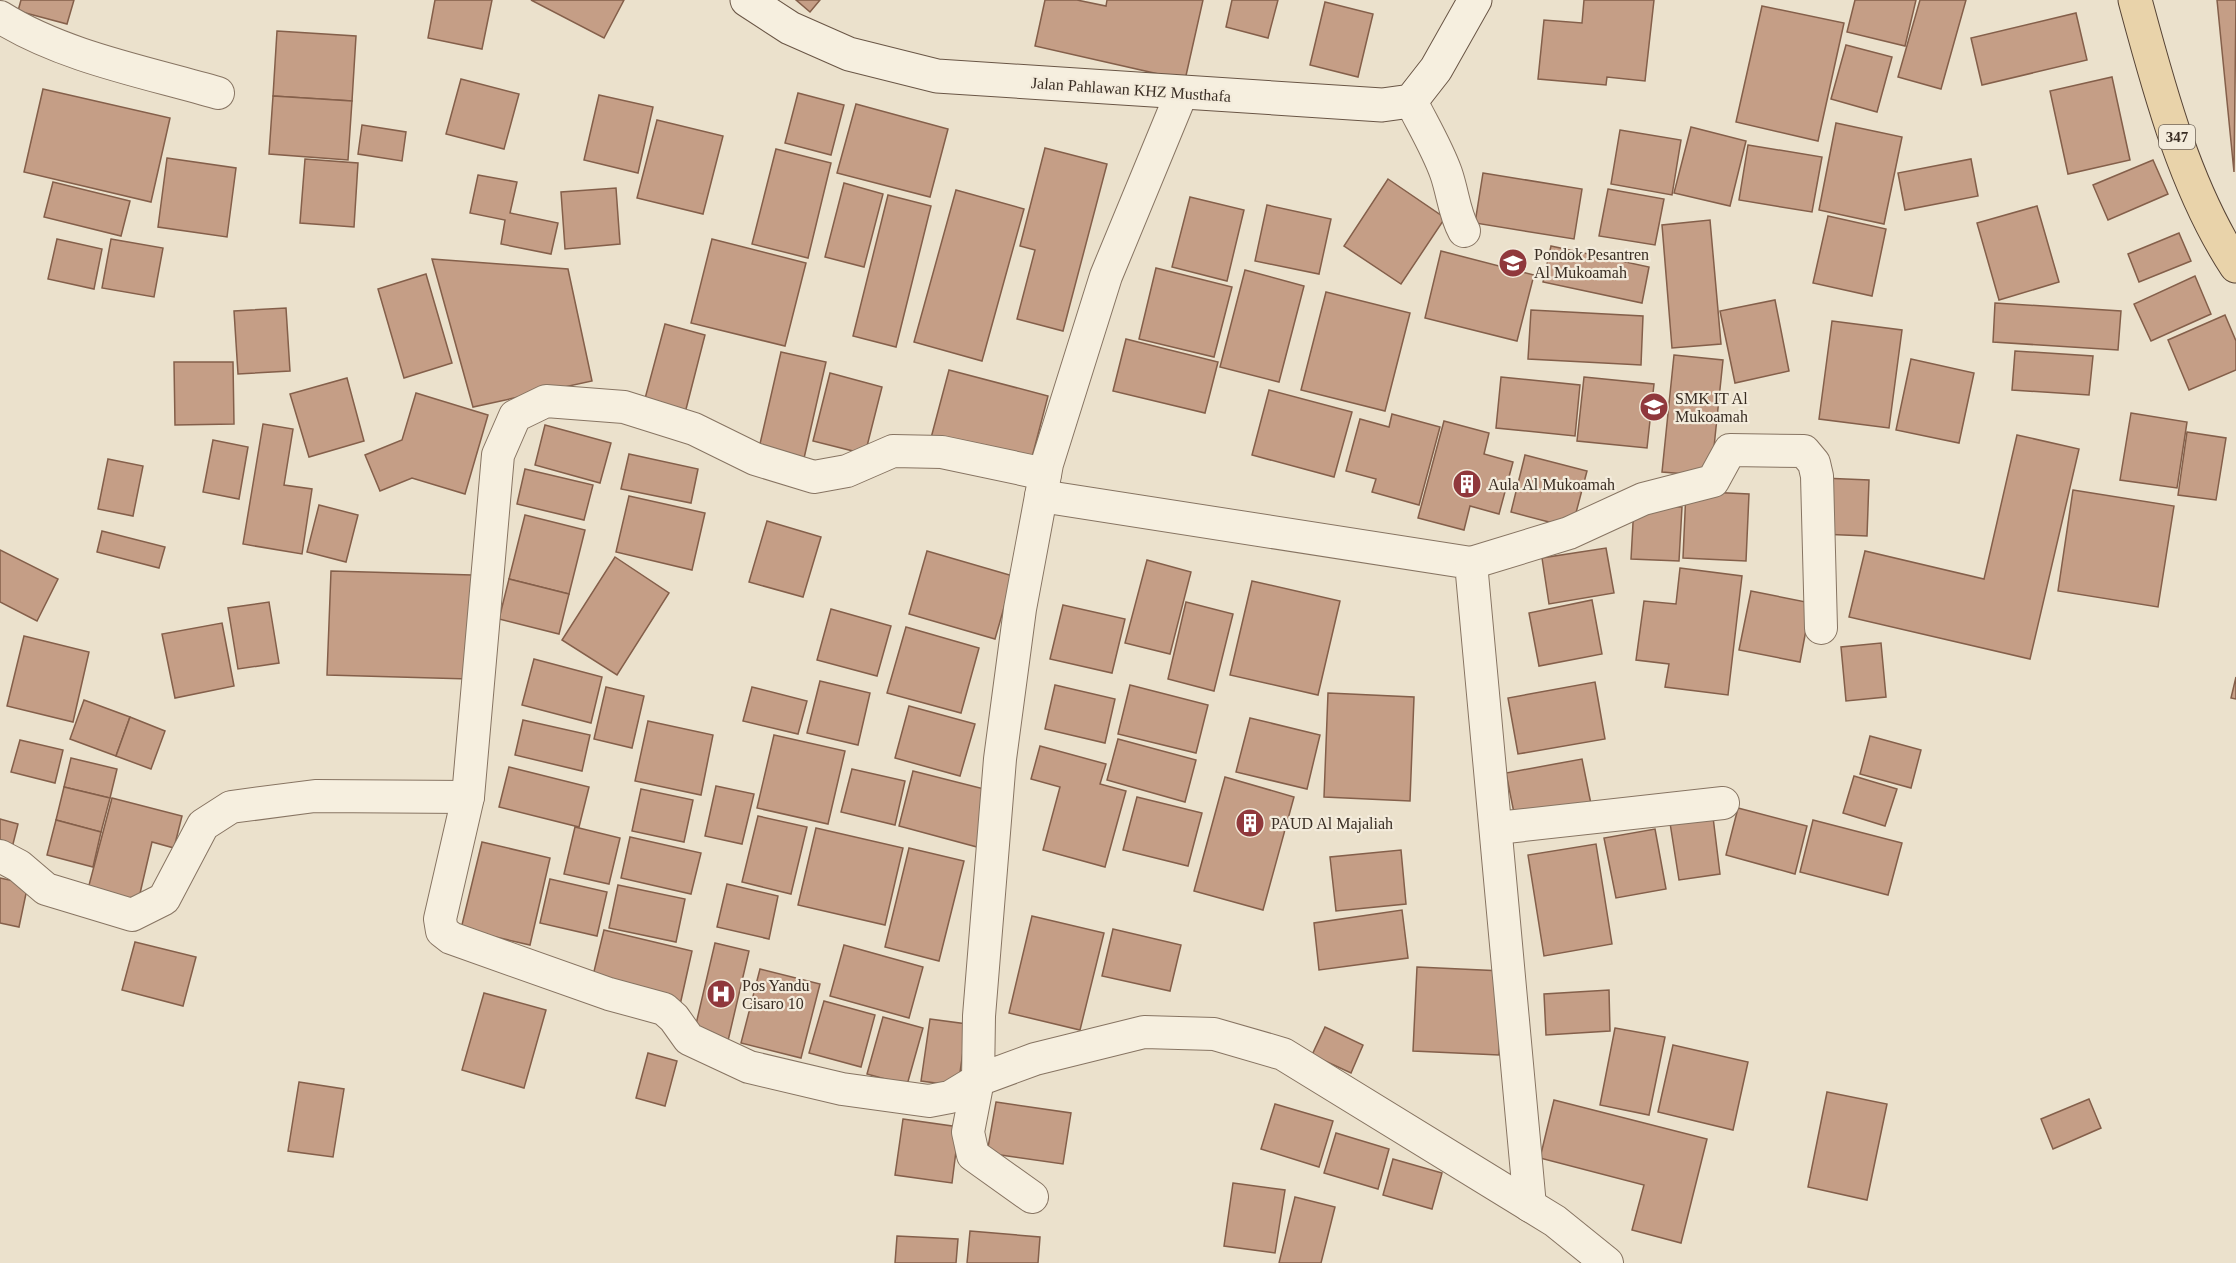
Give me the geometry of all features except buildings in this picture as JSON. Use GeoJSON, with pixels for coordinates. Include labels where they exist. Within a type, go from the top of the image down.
{"type":"FeatureCollection","features":[{"type":"Feature","properties":{"kind":"main road","name":"347"},"geometry":{"type":"LineString","coordinates":[[2135,0],[2163,104],[2210,221],[2236,266]]}},
{"type":"Feature","properties":{"kind":"street","name":"Jalan Pahlawan KHZ Musthafa"},"geometry":{"type":"LineString","coordinates":[[747,0],[790,28],[849,54],[937,76],[1382,105],[1411,101]]}},
{"type":"Feature","properties":{"kind":"street"},"geometry":{"type":"LineString","coordinates":[[1464,231],[1456,216],[1455,201],[1446,171],[1411,101],[1436,69],[1475,0]]}},
{"type":"Feature","properties":{"kind":"street"},"geometry":{"type":"LineString","coordinates":[[0,17],[50,42],[218,93]]}},
{"type":"Feature","properties":{"kind":"street"},"geometry":{"type":"LineString","coordinates":[[1032,1197],[973,1155],[968,1132],[978,1080],[979,1016],[1000,759],[1020,609],[1043,485],[1106,276],[1182,92]]}},
{"type":"Feature","properties":{"kind":"street"},"geometry":{"type":"LineString","coordinates":[[1607,1263],[1555,1221],[1283,1054],[1214,1034],[1144,1032],[1035,1059],[978,1080],[950,1097],[929,1101],[842,1089],[749,1067],[689,1039],[675,1018],[664,1009],[609,994],[451,938],[442,932],[440,919],[468,796],[498,455],[515,416],[546,401],[624,407],[694,429],[755,459],[814,477],[847,471],[893,451],[942,452],[1043,485],[1471,563],[1569,533],[1643,499],[1713,482],[1730,450],[1804,451],[1814,463],[1817,476],[1821,628]]}},
{"type":"Feature","properties":{"kind":"street"},"geometry":{"type":"LineString","coordinates":[[1471,563],[1530,1206]]}},
{"type":"Feature","properties":{"kind":"street"},"geometry":{"type":"LineString","coordinates":[[0,856],[18,866],[46,889],[132,915],[164,900],[203,825],[231,807],[315,796],[468,796]]}},
{"type":"Feature","properties":{"kind":"street"},"geometry":{"type":"LineString","coordinates":[[1497,828],[1723,803]]}},
{"type":"Feature","properties":{"kind":"place","name":"Pondok Pesantren Al Mukoamah"},"geometry":{"type":"Point","coordinates":[1513,263]}},
{"type":"Feature","properties":{"kind":"place","name":"SMK IT Al Mukoamah"},"geometry":{"type":"Point","coordinates":[1654,407]}},
{"type":"Feature","properties":{"kind":"place","name":"Aula Al Mukoamah"},"geometry":{"type":"Point","coordinates":[1467,484]}},
{"type":"Feature","properties":{"kind":"place","name":"PAUD Al Majaliah"},"geometry":{"type":"Point","coordinates":[1250,823]}},
{"type":"Feature","properties":{"kind":"place","name":"Pos Yandu Cisaro 10"},"geometry":{"type":"Point","coordinates":[721,994]}}]}
